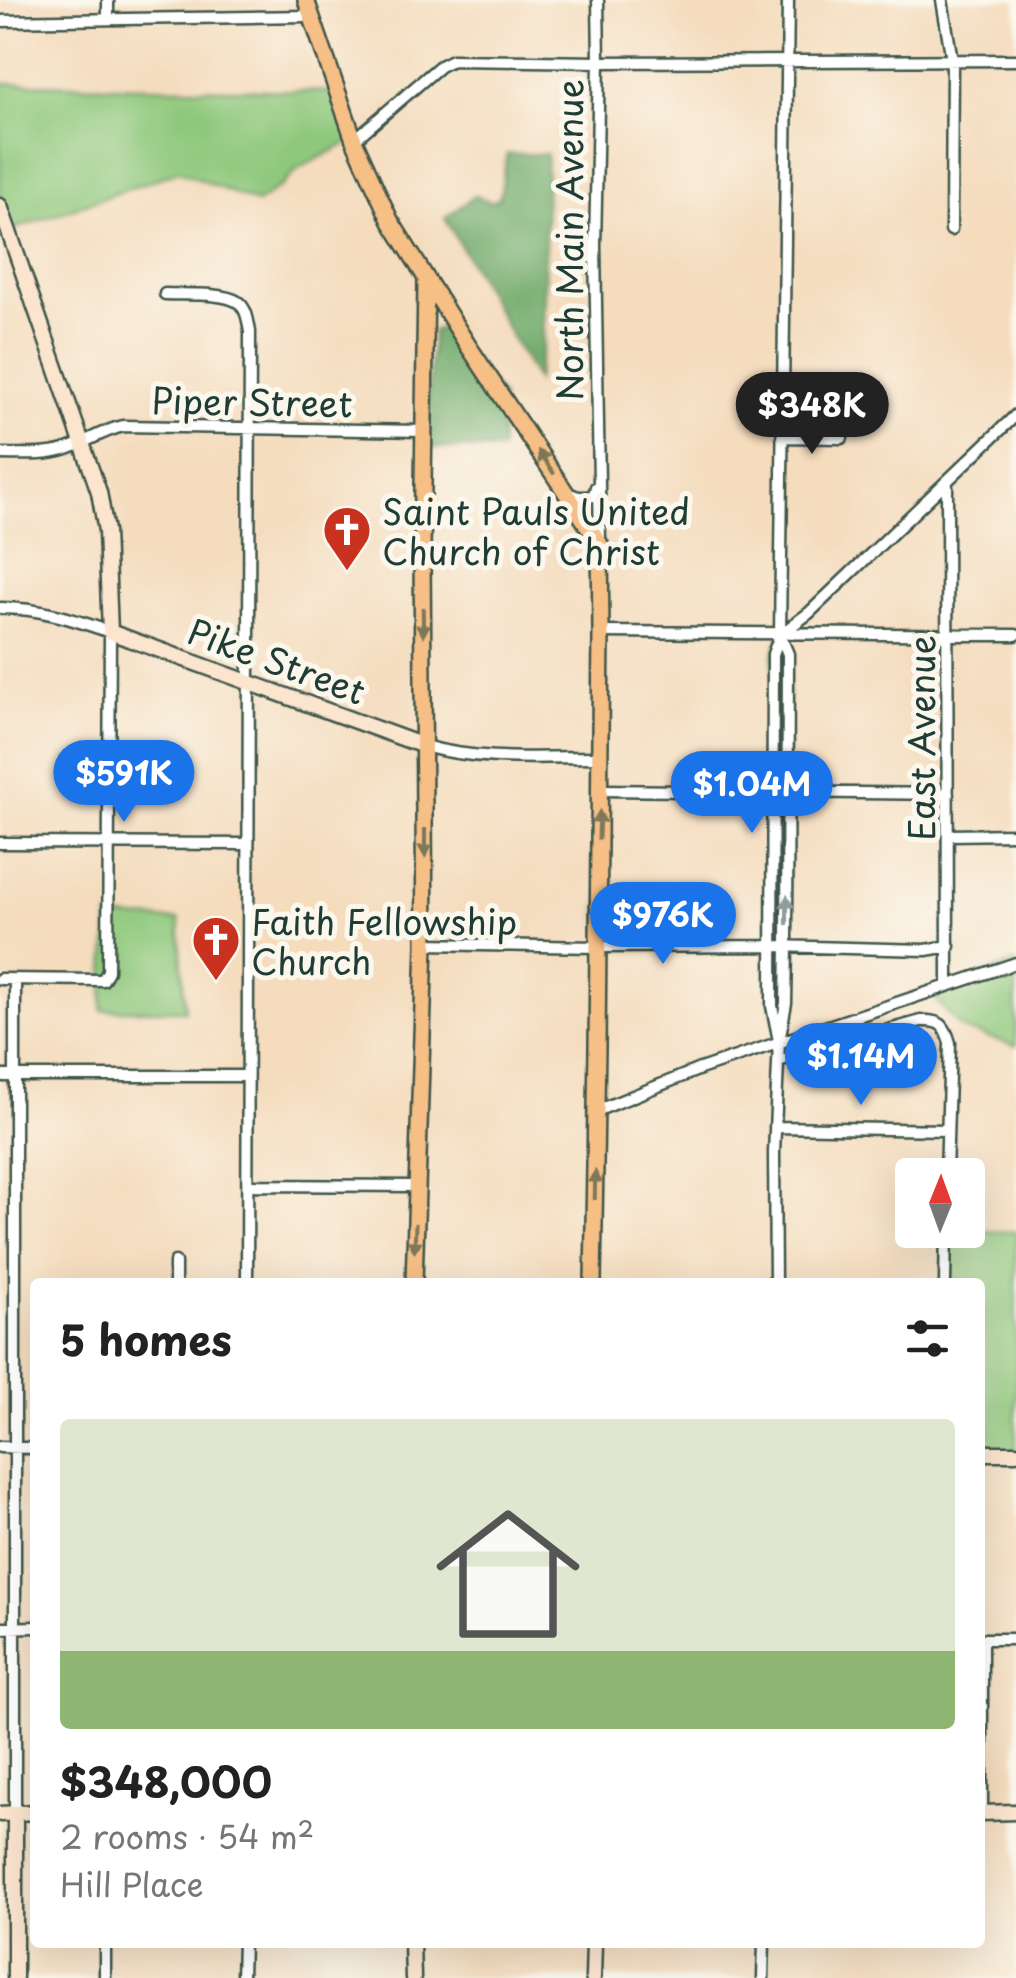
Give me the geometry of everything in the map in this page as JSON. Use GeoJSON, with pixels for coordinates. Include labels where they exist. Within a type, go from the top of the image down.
{"type":"FeatureCollection","features":[{"type":"Feature","properties":{"kind":"main road"},"geometry":{"type":"LineString","coordinates":[[308,8],[354,140],[390,220],[600,544]]}},
{"type":"Feature","properties":{"kind":"main road"},"geometry":{"type":"LineString","coordinates":[[0,206],[99,492],[106,531],[110,632]]}},
{"type":"Feature","properties":{"kind":"main road"},"geometry":{"type":"LineString","coordinates":[[414,1278],[425,944],[426,279]]}},
{"type":"Feature","properties":{"kind":"main road"},"geometry":{"type":"LineString","coordinates":[[425,348],[432,331],[444,327],[467,344]]}},
{"type":"Feature","properties":{"kind":"main road","name":"North Main Avenue"},"geometry":{"type":"LineString","coordinates":[[592,1278],[600,544]]}},
{"type":"Feature","properties":{"kind":"main road","name":"Pike Street"},"geometry":{"type":"LineString","coordinates":[[110,632],[424,746]]}},
{"type":"Feature","properties":{"kind":"main road"},"geometry":{"type":"LineString","coordinates":[[985,1453],[1016,1453]]}},
{"type":"Feature","properties":{"kind":"main road"},"geometry":{"type":"LineString","coordinates":[[985,1813],[1016,1812]]}},
{"type":"Feature","properties":{"kind":"main road"},"geometry":{"type":"LineString","coordinates":[[8,1814],[16,1978]]}},
{"type":"Feature","properties":{"kind":"main road"},"geometry":{"type":"LineString","coordinates":[[412,1948],[412,1978]]}},
{"type":"Feature","properties":{"kind":"main road"},"geometry":{"type":"LineString","coordinates":[[593,1978],[594,1948]]}},
{"type":"Feature","properties":{"kind":"street"},"geometry":{"type":"LineString","coordinates":[[108,0],[108,18]]}},
{"type":"Feature","properties":{"kind":"street","name":"North Main Avenue"},"geometry":{"type":"LineString","coordinates":[[598,0],[595,245],[600,544]]}},
{"type":"Feature","properties":{"kind":"street"},"geometry":{"type":"LineString","coordinates":[[779,1041],[772,1006],[773,654],[780,634],[788,0]]}},
{"type":"Feature","properties":{"kind":"street"},"geometry":{"type":"LineString","coordinates":[[942,0],[952,60],[951,230]]}},
{"type":"Feature","properties":{"kind":"street"},"geometry":{"type":"LineString","coordinates":[[0,21],[308,8]]}},
{"type":"Feature","properties":{"kind":"street"},"geometry":{"type":"LineString","coordinates":[[354,140],[452,60],[1016,60]]}},
{"type":"Feature","properties":{"kind":"street"},"geometry":{"type":"LineString","coordinates":[[165,294],[224,297],[238,303],[247,315],[250,332],[247,1278]]}},
{"type":"Feature","properties":{"kind":"street"},"geometry":{"type":"LineString","coordinates":[[780,634],[810,613],[1016,415]]}},
{"type":"Feature","properties":{"kind":"street","name":"Piper Street"},"geometry":{"type":"LineString","coordinates":[[0,454],[52,453],[124,426],[424,431]]}},
{"type":"Feature","properties":{"kind":"street"},"geometry":{"type":"LineString","coordinates":[[782,436],[842,438]]}},
{"type":"Feature","properties":{"kind":"street"},"geometry":{"type":"LineString","coordinates":[[565,491],[586,498],[594,495],[598,481]]}},
{"type":"Feature","properties":{"kind":"street","name":"East Avenue"},"geometry":{"type":"LineString","coordinates":[[946,482],[948,986]]}},
{"type":"Feature","properties":{"kind":"street"},"geometry":{"type":"LineString","coordinates":[[0,608],[58,614],[110,632],[108,971],[102,980],[0,979]]}},
{"type":"Feature","properties":{"kind":"street"},"geometry":{"type":"LineString","coordinates":[[601,632],[1016,635]]}},
{"type":"Feature","properties":{"kind":"street"},"geometry":{"type":"LineString","coordinates":[[776,1278],[775,1126],[787,947],[788,654],[780,634]]}},
{"type":"Feature","properties":{"kind":"street"},"geometry":{"type":"LineString","coordinates":[[424,746],[451,753],[510,757],[599,757]]}},
{"type":"Feature","properties":{"kind":"street"},"geometry":{"type":"LineString","coordinates":[[600,790],[948,794]]}},
{"type":"Feature","properties":{"kind":"street"},"geometry":{"type":"LineString","coordinates":[[948,835],[1016,834]]}},
{"type":"Feature","properties":{"kind":"street"},"geometry":{"type":"LineString","coordinates":[[0,844],[248,844]]}},
{"type":"Feature","properties":{"kind":"street"},"geometry":{"type":"LineString","coordinates":[[425,944],[902,950],[949,946]]}},
{"type":"Feature","properties":{"kind":"street"},"geometry":{"type":"LineString","coordinates":[[596,1111],[779,1041],[1016,963]]}},
{"type":"Feature","properties":{"kind":"street"},"geometry":{"type":"LineString","coordinates":[[8,1814],[17,1627],[14,980]]}},
{"type":"Feature","properties":{"kind":"street"},"geometry":{"type":"LineString","coordinates":[[778,1060],[936,1020],[945,1027],[950,1044],[947,1158]]}},
{"type":"Feature","properties":{"kind":"street"},"geometry":{"type":"LineString","coordinates":[[0,1076],[247,1076]]}},
{"type":"Feature","properties":{"kind":"street"},"geometry":{"type":"LineString","coordinates":[[775,1126],[947,1130]]}},
{"type":"Feature","properties":{"kind":"street"},"geometry":{"type":"LineString","coordinates":[[248,1185],[417,1186]]}},
{"type":"Feature","properties":{"kind":"street"},"geometry":{"type":"LineString","coordinates":[[0,1242],[14,1242]]}},
{"type":"Feature","properties":{"kind":"street"},"geometry":{"type":"LineString","coordinates":[[946,1248],[946,1278]]}},
{"type":"Feature","properties":{"kind":"street"},"geometry":{"type":"LineString","coordinates":[[175,1262],[175,1278]]}},
{"type":"Feature","properties":{"kind":"street"},"geometry":{"type":"LineString","coordinates":[[0,1447],[30,1448]]}},
{"type":"Feature","properties":{"kind":"street"},"geometry":{"type":"LineString","coordinates":[[0,1628],[30,1627]]}},
{"type":"Feature","properties":{"kind":"street"},"geometry":{"type":"LineString","coordinates":[[985,1639],[1016,1640]]}},
{"type":"Feature","properties":{"kind":"street"},"geometry":{"type":"LineString","coordinates":[[105,1948],[105,1978]]}},
{"type":"Feature","properties":{"kind":"street"},"geometry":{"type":"LineString","coordinates":[[242,1948],[242,1978]]}},
{"type":"Feature","properties":{"kind":"street"},"geometry":{"type":"LineString","coordinates":[[763,1978],[764,1948]]}},
{"type":"Feature","properties":{"kind":"green space"},"geometry":{"type":"Polygon","coordinates":[[[0,83],[337,92],[354,140],[298,169],[257,203],[179,171],[9,231],[0,206],[0,83]]]}},
{"type":"Feature","properties":{"kind":"green space"},"geometry":{"type":"Polygon","coordinates":[[[507,154],[547,154],[543,346],[536,380],[445,218],[475,196],[492,202],[500,197],[507,154]]]}},
{"type":"Feature","properties":{"kind":"green space"},"geometry":{"type":"Polygon","coordinates":[[[444,327],[502,397],[501,450],[424,447],[433,331],[444,327]]]}},
{"type":"Feature","properties":{"kind":"green space"},"geometry":{"type":"Polygon","coordinates":[[[780,635],[788,654],[787,947],[779,1041],[772,1006],[773,654],[780,635]]]}},
{"type":"Feature","properties":{"kind":"green space"},"geometry":{"type":"Polygon","coordinates":[[[109,917],[179,920],[185,1010],[102,1010],[109,917]]]}},
{"type":"Feature","properties":{"kind":"green space"},"geometry":{"type":"Polygon","coordinates":[[[1016,963],[1016,1046],[962,1029],[929,992],[1016,963]]]}},
{"type":"Feature","properties":{"kind":"green space"},"geometry":{"type":"Polygon","coordinates":[[[985,1231],[1016,1232],[1016,1453],[985,1453],[985,1278],[945,1278],[946,1248],[985,1248],[985,1231]]]}},
{"type":"Feature","properties":{"kind":"place","name":"Saint Pauls United Church of Christ"},"geometry":{"type":"Point","coordinates":[347,572]}},
{"type":"Feature","properties":{"kind":"place","name":"Faith Fellowship Church"},"geometry":{"type":"Point","coordinates":[216,982]}}]}
